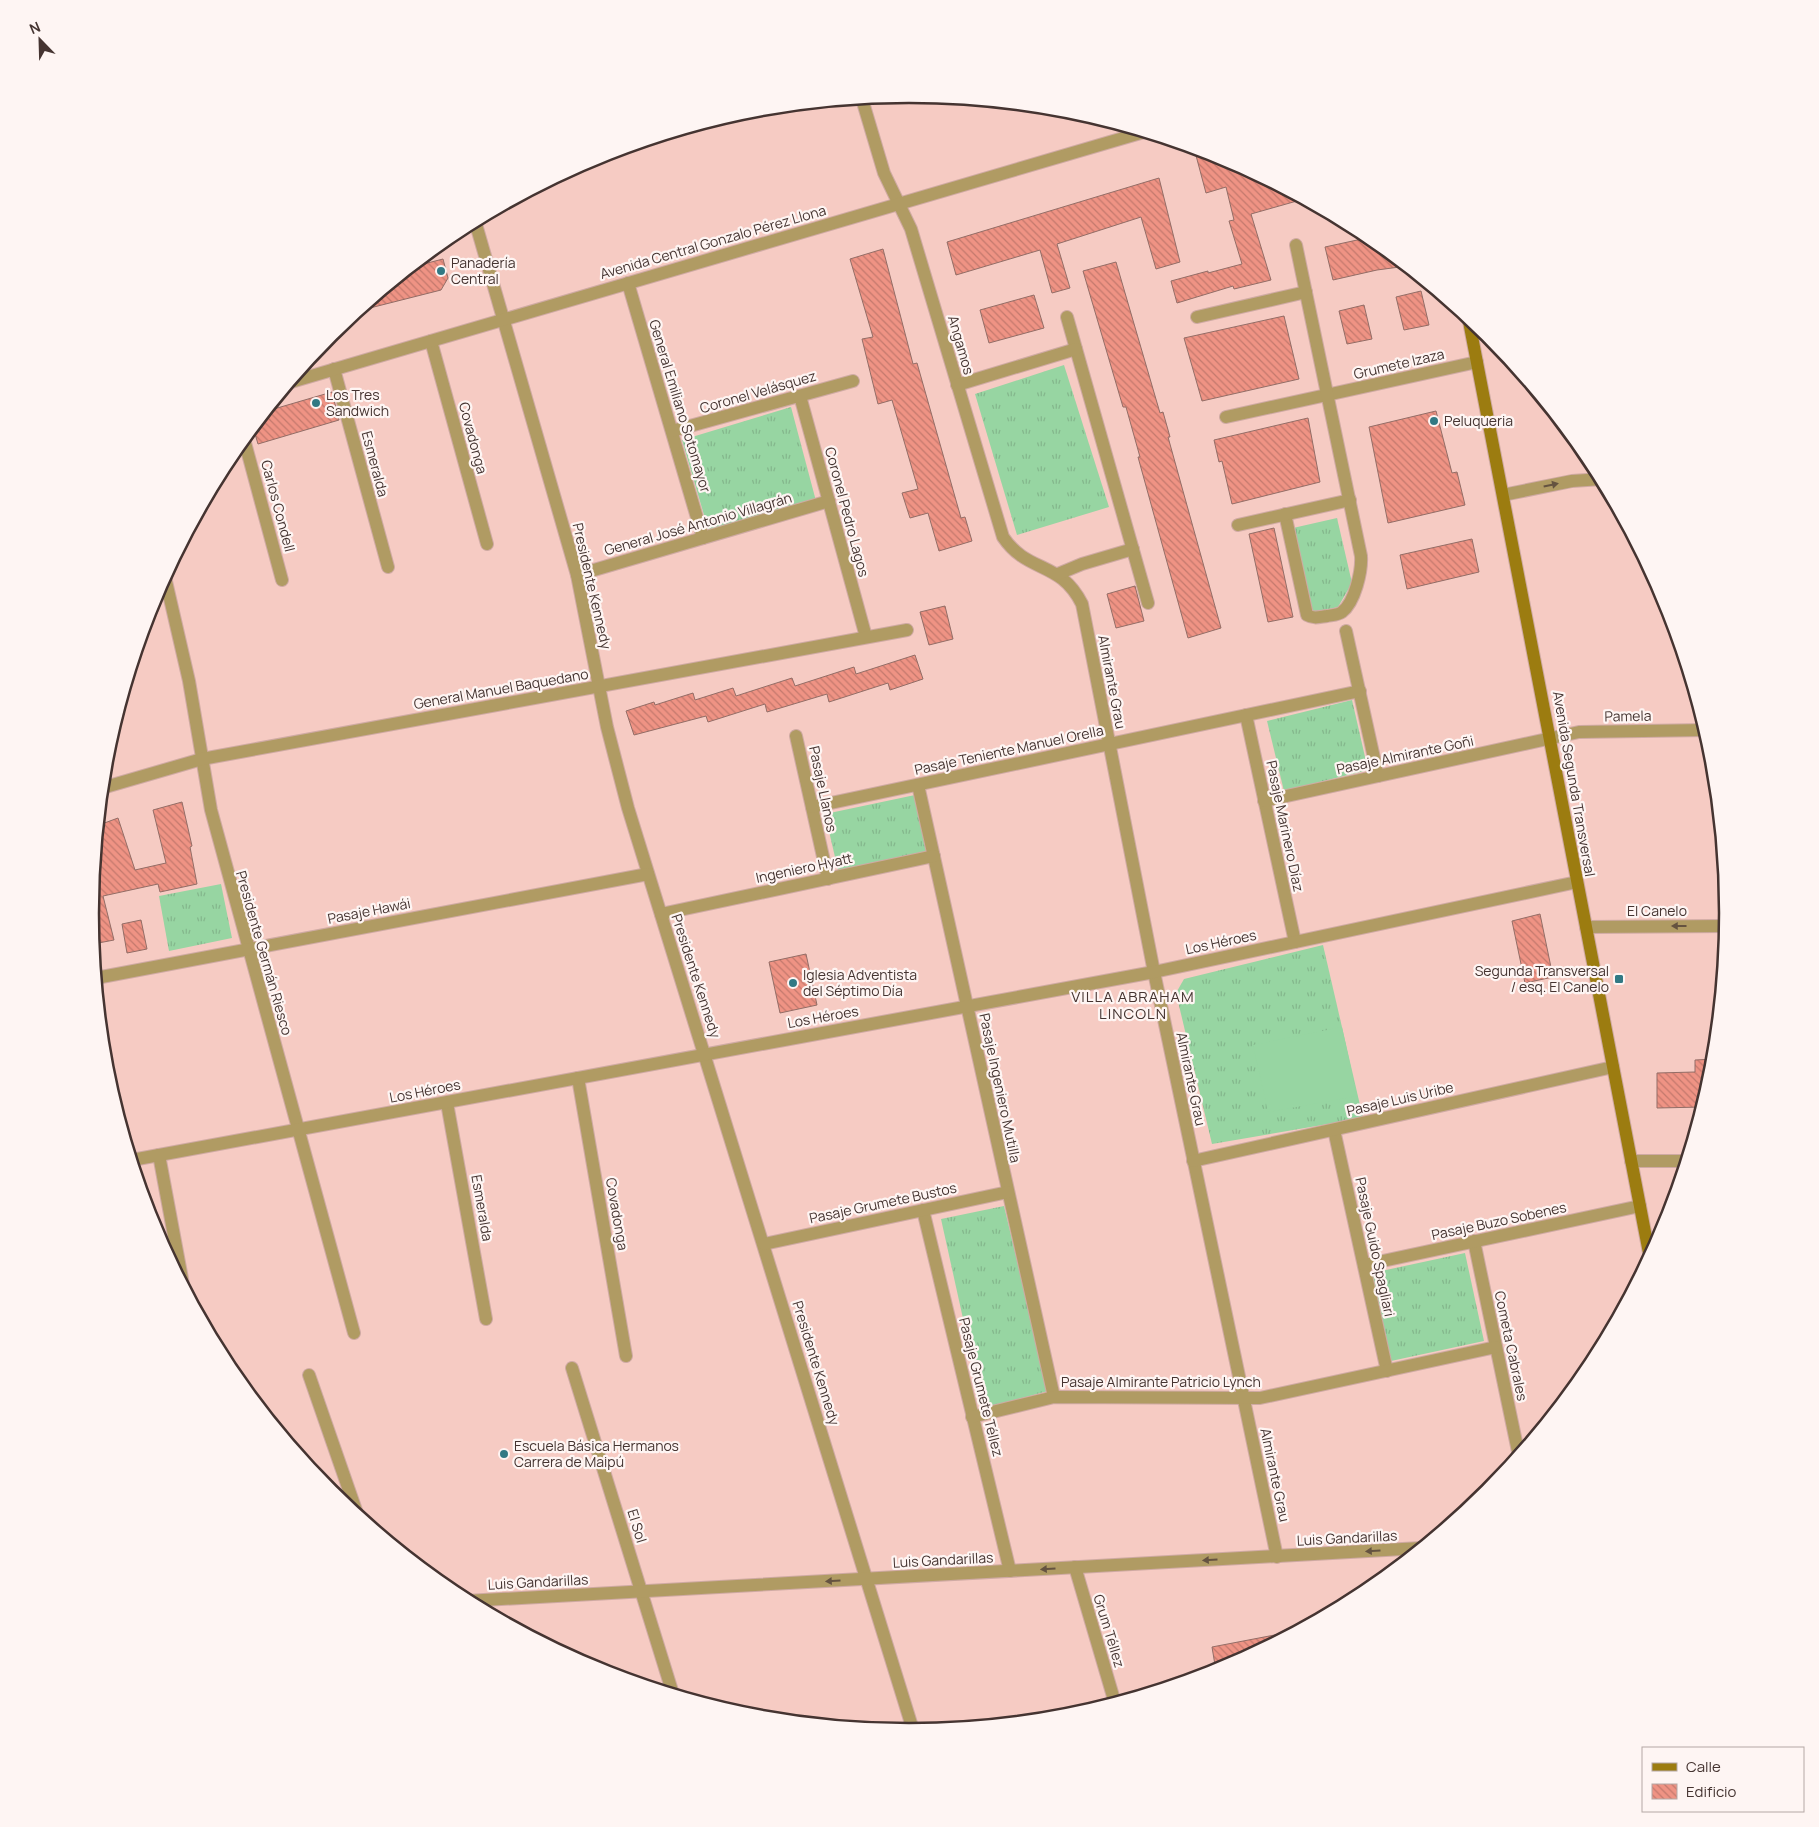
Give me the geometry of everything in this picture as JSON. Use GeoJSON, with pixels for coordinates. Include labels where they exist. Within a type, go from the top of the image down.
{"type":"FeatureCollection","features":[{"type":"Feature","properties":{"kind":"main road","name":"Avenida Segunda Transversal"},"geometry":{"type":"LineString","coordinates":[[1472,329],[1648,1248]]}},
{"type":"Feature","properties":{"kind":"street","name":"Angamos"},"geometry":{"type":"LineString","coordinates":[[863,104],[884,173],[911,229],[1003,537],[1021,558],[1058,574]]}},
{"type":"Feature","properties":{"kind":"street","name":"Avenida Central Gonzalo Pérez Llona"},"geometry":{"type":"LineString","coordinates":[[300,379],[1134,135]]}},
{"type":"Feature","properties":{"kind":"street","name":"Presidente Kennedy"},"geometry":{"type":"LineString","coordinates":[[477,228],[577,575],[598,686],[615,762],[912,1724]]}},
{"type":"Feature","properties":{"kind":"street"},"geometry":{"type":"LineString","coordinates":[[1285,514],[1306,612],[1312,618],[1338,614],[1346,608],[1362,569],[1362,556],[1296,245]]}},
{"type":"Feature","properties":{"kind":"street","name":"General Emiliano Sotomayor"},"geometry":{"type":"LineString","coordinates":[[628,283],[703,538]]}},
{"type":"Feature","properties":{"kind":"street"},"geometry":{"type":"LineString","coordinates":[[1197,317],[1306,292]]}},
{"type":"Feature","properties":{"kind":"street"},"geometry":{"type":"LineString","coordinates":[[1067,316],[1148,603]]}},
{"type":"Feature","properties":{"kind":"street","name":"Covadonga"},"geometry":{"type":"LineString","coordinates":[[431,341],[487,544]]}},
{"type":"Feature","properties":{"kind":"street"},"geometry":{"type":"LineString","coordinates":[[957,385],[1076,349]]}},
{"type":"Feature","properties":{"kind":"street","name":"Grumete Izaza"},"geometry":{"type":"LineString","coordinates":[[1226,417],[1477,362]]}},
{"type":"Feature","properties":{"kind":"street","name":"Esmeralda"},"geometry":{"type":"LineString","coordinates":[[334,369],[388,567]]}},
{"type":"Feature","properties":{"kind":"street","name":"Coronel Velásquez"},"geometry":{"type":"LineString","coordinates":[[672,431],[853,381]]}},
{"type":"Feature","properties":{"kind":"street","name":"Coronel Pedro Lagos"},"geometry":{"type":"LineString","coordinates":[[800,396],[866,637]]}},
{"type":"Feature","properties":{"kind":"street","name":"Carlos Condell"},"geometry":{"type":"LineString","coordinates":[[246,447],[282,580]]}},
{"type":"Feature","properties":{"kind":"street"},"geometry":{"type":"LineString","coordinates":[[1503,495],[1572,481],[1594,480]]}},
{"type":"Feature","properties":{"kind":"street"},"geometry":{"type":"LineString","coordinates":[[1238,524],[1350,500]]}},
{"type":"Feature","properties":{"kind":"street","name":"General José Antonio Villagrán"},"geometry":{"type":"LineString","coordinates":[[577,575],[828,501]]}},
{"type":"Feature","properties":{"kind":"street"},"geometry":{"type":"LineString","coordinates":[[1058,574],[1076,566],[1133,549]]}},
{"type":"Feature","properties":{"kind":"street","name":"Almirante Grau"},"geometry":{"type":"LineString","coordinates":[[1058,574],[1076,592],[1082,604],[1154,972],[1277,1557]]}},
{"type":"Feature","properties":{"kind":"street","name":"Presidente Germán Riesco"},"geometry":{"type":"LineString","coordinates":[[167,587],[189,681],[211,810],[354,1333]]}},
{"type":"Feature","properties":{"kind":"street","name":"General Manuel Baquedano"},"geometry":{"type":"LineString","coordinates":[[109,786],[202,759],[907,630]]}},
{"type":"Feature","properties":{"kind":"street"},"geometry":{"type":"LineString","coordinates":[[1346,631],[1378,776]]}},
{"type":"Feature","properties":{"kind":"street","name":"Pasaje Teniente Manuel Orella"},"geometry":{"type":"LineString","coordinates":[[812,807],[1360,691]]}},
{"type":"Feature","properties":{"kind":"street","name":"Pasaje Marinero Díaz"},"geometry":{"type":"LineString","coordinates":[[1246,715],[1295,942]]}},
{"type":"Feature","properties":{"kind":"street","name":"Pamela"},"geometry":{"type":"LineString","coordinates":[[1551,738],[1579,732],[1699,730]]}},
{"type":"Feature","properties":{"kind":"street","name":"Pasaje Llanos"},"geometry":{"type":"LineString","coordinates":[[796,736],[828,878]]}},
{"type":"Feature","properties":{"kind":"street","name":"Pasaje Almirante Goñi"},"geometry":{"type":"LineString","coordinates":[[1264,801],[1551,738]]}},
{"type":"Feature","properties":{"kind":"street","name":"Pasaje Ingeniero Mutilla"},"geometry":{"type":"LineString","coordinates":[[918,785],[1054,1398]]}},
{"type":"Feature","properties":{"kind":"street","name":"Ingeniero Hyatt"},"geometry":{"type":"LineString","coordinates":[[661,914],[934,856]]}},
{"type":"Feature","properties":{"kind":"street","name":"Pasaje Hawái"},"geometry":{"type":"LineString","coordinates":[[101,977],[648,874]]}},
{"type":"Feature","properties":{"kind":"street","name":"Los Héroes"},"geometry":{"type":"LineString","coordinates":[[137,1159],[1154,972],[1577,882]]}},
{"type":"Feature","properties":{"kind":"street","name":"El Canelo"},"geometry":{"type":"LineString","coordinates":[[1586,927],[1720,926]]}},
{"type":"Feature","properties":{"kind":"street","name":"Pasaje Luis Uribe"},"geometry":{"type":"LineString","coordinates":[[1193,1162],[1613,1067]]}},
{"type":"Feature","properties":{"kind":"street","name":"Covadonga"},"geometry":{"type":"LineString","coordinates":[[578,1078],[626,1356]]}},
{"type":"Feature","properties":{"kind":"street","name":"Esmeralda"},"geometry":{"type":"LineString","coordinates":[[447,1103],[486,1319]]}},
{"type":"Feature","properties":{"kind":"street","name":"Pasaje Guido Spagliari"},"geometry":{"type":"LineString","coordinates":[[1334,1130],[1387,1371]]}},
{"type":"Feature","properties":{"kind":"street"},"geometry":{"type":"LineString","coordinates":[[159,1155],[178,1264]]}},
{"type":"Feature","properties":{"kind":"street"},"geometry":{"type":"LineString","coordinates":[[1632,1161],[1681,1161]]}},
{"type":"Feature","properties":{"kind":"street","name":"Pasaje Grumete Bustos"},"geometry":{"type":"LineString","coordinates":[[764,1244],[1008,1192]]}},
{"type":"Feature","properties":{"kind":"street","name":"Pasaje Buzo Sobenes"},"geometry":{"type":"LineString","coordinates":[[1364,1265],[1640,1206]]}},
{"type":"Feature","properties":{"kind":"street","name":"Pasaje Grumete Téllez"},"geometry":{"type":"LineString","coordinates":[[923,1210],[1010,1571]]}},
{"type":"Feature","properties":{"kind":"street","name":"Cometa Cabrales"},"geometry":{"type":"LineString","coordinates":[[1474,1242],[1518,1449]]}},
{"type":"Feature","properties":{"kind":"street","name":"Pasaje Almirante Patricio Lynch"},"geometry":{"type":"LineString","coordinates":[[972,1417],[1054,1398],[1244,1398],[1278,1395],[1496,1347]]}},
{"type":"Feature","properties":{"kind":"street","name":"El Sol"},"geometry":{"type":"LineString","coordinates":[[572,1368],[670,1688]]}},
{"type":"Feature","properties":{"kind":"street"},"geometry":{"type":"LineString","coordinates":[[309,1375],[354,1503]]}},
{"type":"Feature","properties":{"kind":"street","name":"Luis Gandarillas"},"geometry":{"type":"LineString","coordinates":[[479,1600],[1413,1548]]}},
{"type":"Feature","properties":{"kind":"street","name":"Grum Téllez"},"geometry":{"type":"LineString","coordinates":[[1075,1567],[1115,1698]]}},
{"type":"Feature","properties":{"kind":"green space"},"geometry":{"type":"Polygon","coordinates":[[[1064,365],[1109,507],[1017,535],[975,394],[1064,365]]]}},
{"type":"Feature","properties":{"kind":"green space"},"geometry":{"type":"Polygon","coordinates":[[[791,407],[816,501],[709,532],[682,440],[791,407]]]}},
{"type":"Feature","properties":{"kind":"green space"},"geometry":{"type":"Polygon","coordinates":[[[1337,518],[1352,583],[1338,607],[1312,613],[1293,528],[1337,518]]]}},
{"type":"Feature","properties":{"kind":"green space"},"geometry":{"type":"Polygon","coordinates":[[[1352,700],[1368,770],[1284,791],[1267,721],[1352,700]]]}},
{"type":"Feature","properties":{"kind":"green space"},"geometry":{"type":"Polygon","coordinates":[[[915,795],[929,851],[838,870],[825,814],[915,795]]]}},
{"type":"Feature","properties":{"kind":"green space"},"geometry":{"type":"Polygon","coordinates":[[[221,884],[232,938],[169,951],[159,896],[221,884]]]}},
{"type":"Feature","properties":{"kind":"green space"},"geometry":{"type":"Polygon","coordinates":[[[1323,945],[1363,1118],[1212,1144],[1176,993],[1184,979],[1323,945]]]}},
{"type":"Feature","properties":{"kind":"green space"},"geometry":{"type":"Polygon","coordinates":[[[1342,1027],[1357,1096],[1268,1112],[1253,1045],[1342,1027]]]}},
{"type":"Feature","properties":{"kind":"green space"},"geometry":{"type":"Polygon","coordinates":[[[1004,1206],[1048,1391],[983,1409],[941,1219],[1004,1206]]]}},
{"type":"Feature","properties":{"kind":"green space"},"geometry":{"type":"Polygon","coordinates":[[[1465,1253],[1484,1341],[1391,1361],[1372,1273],[1465,1253]]]}},
{"type":"Feature","properties":{"kind":"building"},"geometry":{"type":"Polygon","coordinates":[[[1196,155],[1220,164],[1296,201],[1251,214],[1271,280],[1234,289],[1233,286],[1177,303],[1171,281],[1242,264],[1229,221],[1234,220],[1226,187],[1206,193],[1196,155]]]}},
{"type":"Feature","properties":{"kind":"building"},"geometry":{"type":"Polygon","coordinates":[[[1159,178],[1180,262],[1156,269],[1141,217],[1057,244],[1070,288],[1052,293],[1040,250],[956,275],[947,242],[1159,178]]]}},
{"type":"Feature","properties":{"kind":"building"},"geometry":{"type":"Polygon","coordinates":[[[1360,239],[1399,267],[1333,280],[1325,247],[1360,239]]]}},
{"type":"Feature","properties":{"kind":"building"},"geometry":{"type":"Polygon","coordinates":[[[883,249],[913,364],[917,363],[961,518],[965,517],[972,541],[939,551],[928,513],[910,518],[902,493],[918,489],[892,400],[878,404],[862,339],[873,337],[850,259],[883,249]]]}},
{"type":"Feature","properties":{"kind":"building"},"geometry":{"type":"Polygon","coordinates":[[[443,259],[448,278],[441,290],[371,308],[416,270],[425,264],[443,259]]]}},
{"type":"Feature","properties":{"kind":"building"},"geometry":{"type":"Polygon","coordinates":[[[1116,262],[1160,413],[1163,412],[1170,437],[1168,437],[1221,628],[1188,638],[1126,407],[1123,407],[1083,271],[1116,262]]]}},
{"type":"Feature","properties":{"kind":"building"},"geometry":{"type":"Polygon","coordinates":[[[1421,291],[1429,325],[1404,330],[1396,297],[1421,291]]]}},
{"type":"Feature","properties":{"kind":"building"},"geometry":{"type":"Polygon","coordinates":[[[1034,295],[1044,328],[989,343],[980,310],[1034,295]]]}},
{"type":"Feature","properties":{"kind":"building"},"geometry":{"type":"Polygon","coordinates":[[[1364,305],[1372,339],[1347,344],[1339,311],[1364,305]]]}},
{"type":"Feature","properties":{"kind":"building"},"geometry":{"type":"Polygon","coordinates":[[[1284,316],[1299,379],[1202,401],[1184,338],[1284,316]]]}},
{"type":"Feature","properties":{"kind":"building"},"geometry":{"type":"Polygon","coordinates":[[[332,392],[339,420],[258,444],[255,435],[276,409],[332,392]]]}},
{"type":"Feature","properties":{"kind":"building"},"geometry":{"type":"Polygon","coordinates":[[[1436,411],[1452,473],[1457,472],[1465,505],[1388,523],[1369,427],[1436,411]]]}},
{"type":"Feature","properties":{"kind":"building"},"geometry":{"type":"Polygon","coordinates":[[[1308,418],[1320,482],[1232,504],[1222,461],[1219,462],[1214,440],[1308,418]]]}},
{"type":"Feature","properties":{"kind":"building"},"geometry":{"type":"Polygon","coordinates":[[[1274,528],[1293,617],[1268,622],[1249,534],[1274,528]]]}},
{"type":"Feature","properties":{"kind":"building"},"geometry":{"type":"Polygon","coordinates":[[[1472,539],[1479,572],[1407,589],[1400,555],[1472,539]]]}},
{"type":"Feature","properties":{"kind":"building"},"geometry":{"type":"Polygon","coordinates":[[[1135,586],[1144,621],[1116,628],[1107,594],[1135,586]]]}},
{"type":"Feature","properties":{"kind":"building"},"geometry":{"type":"Polygon","coordinates":[[[945,606],[953,639],[929,645],[920,612],[945,606]]]}},
{"type":"Feature","properties":{"kind":"building"},"geometry":{"type":"Polygon","coordinates":[[[915,655],[923,679],[890,690],[888,683],[829,702],[827,694],[767,712],[765,704],[708,722],[706,716],[634,735],[626,711],[654,702],[655,705],[693,693],[695,700],[733,688],[736,696],[792,678],[795,686],[854,667],[856,674],[915,655]]]}},
{"type":"Feature","properties":{"kind":"building"},"geometry":{"type":"Polygon","coordinates":[[[182,802],[192,846],[190,847],[197,884],[160,892],[158,884],[103,896],[114,940],[100,943],[100,860],[104,823],[118,818],[135,870],[166,863],[153,810],[182,802]]]}},
{"type":"Feature","properties":{"kind":"building"},"geometry":{"type":"Polygon","coordinates":[[[1540,914],[1553,977],[1525,983],[1512,921],[1540,914]]]}},
{"type":"Feature","properties":{"kind":"building"},"geometry":{"type":"Polygon","coordinates":[[[141,920],[147,949],[127,953],[122,924],[141,920]]]}},
{"type":"Feature","properties":{"kind":"building","name":"Iglesia Adventista del Séptimo Día"},"geometry":{"type":"Polygon","coordinates":[[[806,954],[817,1005],[780,1013],[769,962],[806,954]]]}},
{"type":"Feature","properties":{"kind":"building"},"geometry":{"type":"Polygon","coordinates":[[[1707,1059],[1697,1107],[1657,1108],[1657,1073],[1695,1072],[1695,1060],[1707,1059]]]}},
{"type":"Feature","properties":{"kind":"building"},"geometry":{"type":"Polygon","coordinates":[[[1282,1634],[1215,1665],[1212,1647],[1282,1634]]]}},
{"type":"Feature","properties":{"kind":"place","name":"Panadería Central"},"geometry":{"type":"Point","coordinates":[441,271]}},
{"type":"Feature","properties":{"kind":"place","name":"Los Tres Sandwich"},"geometry":{"type":"Point","coordinates":[316,403]}},
{"type":"Feature","properties":{"kind":"place","name":"Peluqueria"},"geometry":{"type":"Point","coordinates":[1434,421]}},
{"type":"Feature","properties":{"kind":"place","name":"Segunda Transversal / esq. El Canelo"},"geometry":{"type":"Point","coordinates":[1619,979]}},
{"type":"Feature","properties":{"kind":"place","name":"Iglesia Adventista del Séptimo Día"},"geometry":{"type":"Point","coordinates":[793,983]}},
{"type":"Feature","properties":{"kind":"place","name":"Escuela Básica Hermanos Carrera de Maipú"},"geometry":{"type":"Point","coordinates":[504,1454]}},
{"type":"Feature","properties":{"kind":"district","name":"VILLA ABRAHAM LINCOLN"},"geometry":{"type":"Point","coordinates":[1133,1006]}}]}
